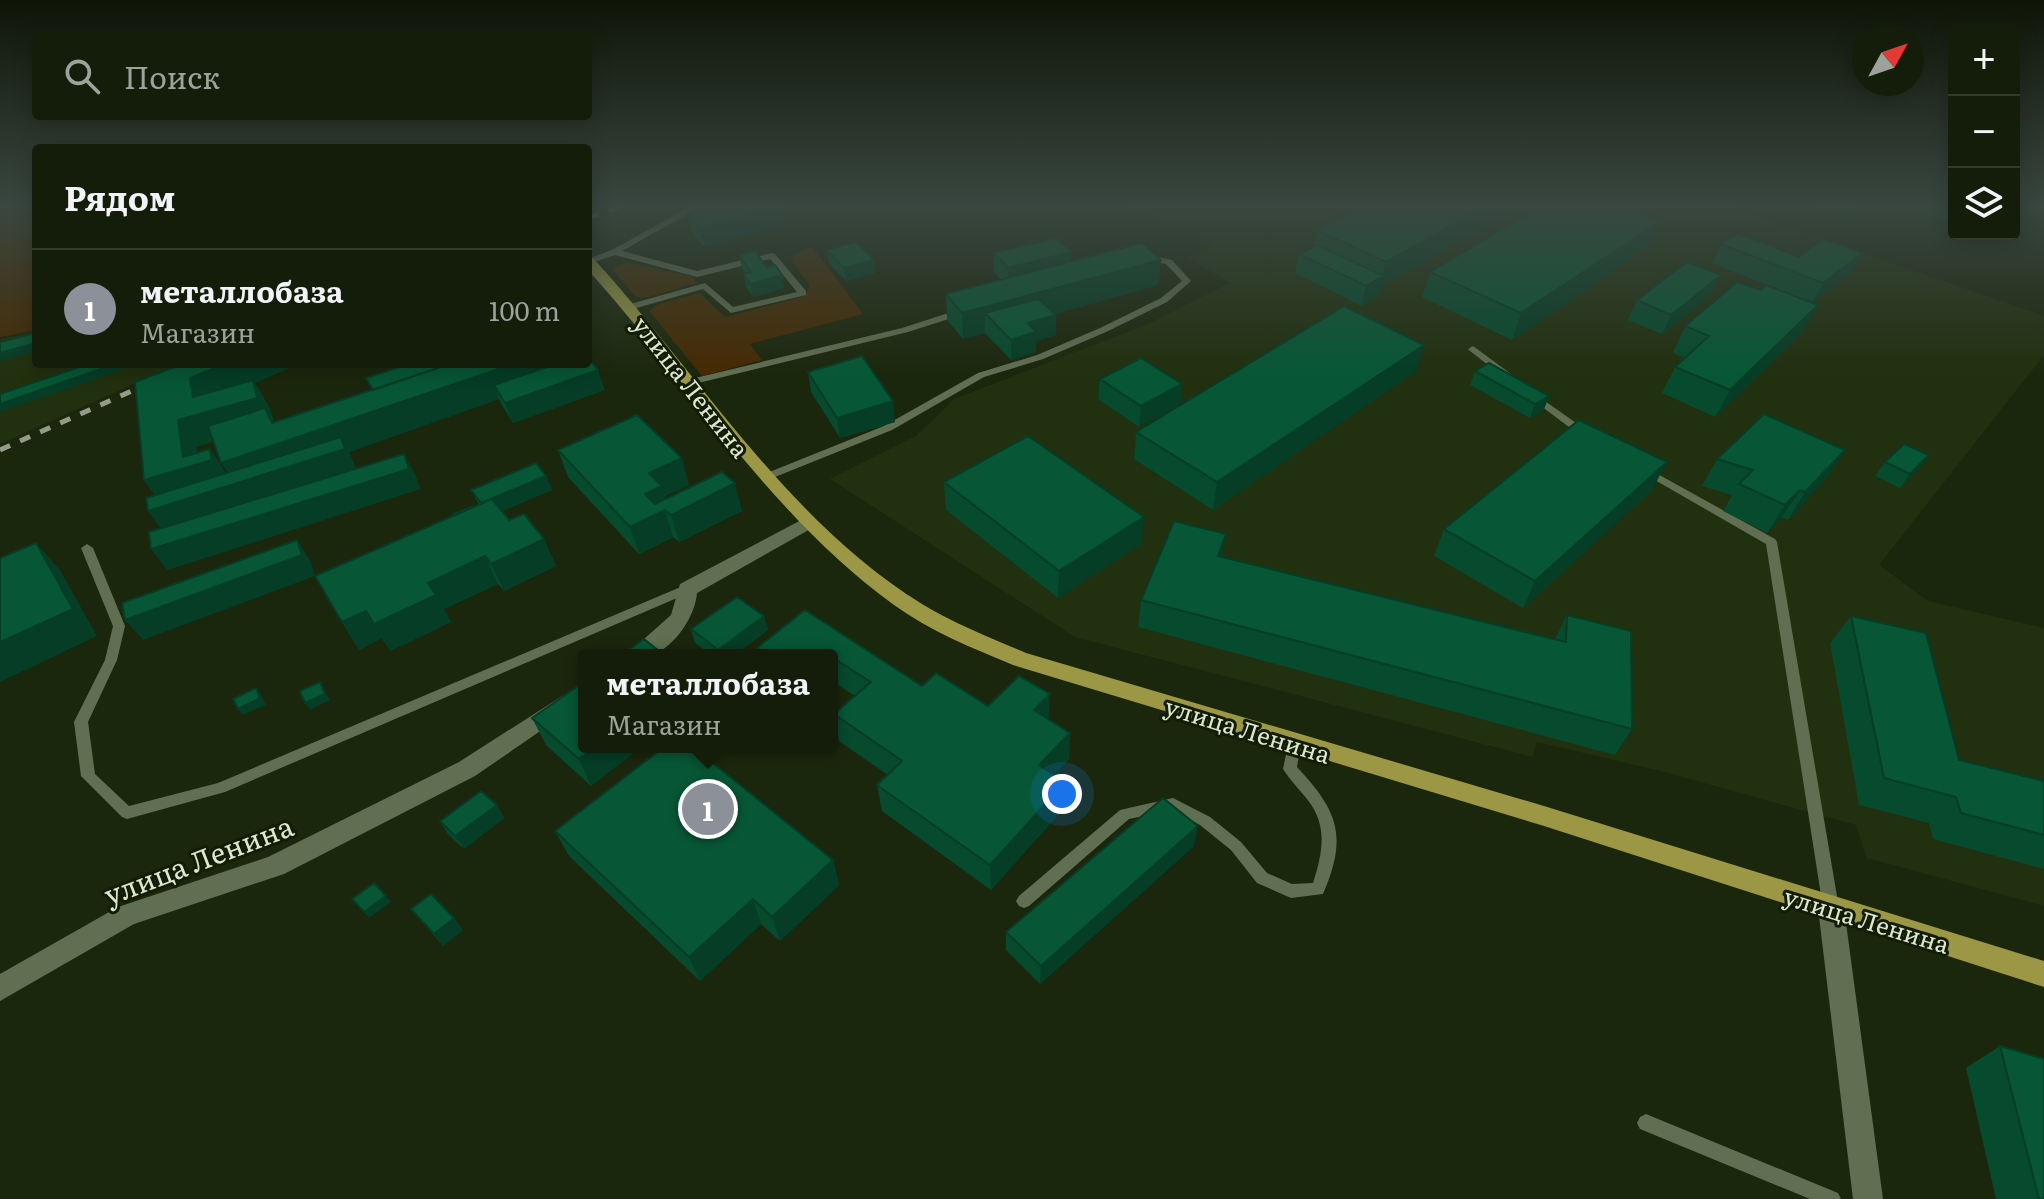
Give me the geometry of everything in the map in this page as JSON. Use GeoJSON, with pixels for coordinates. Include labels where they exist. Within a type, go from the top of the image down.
{"type":"FeatureCollection","features":[{"type":"Feature","properties":{"kind":"main road","name":"улица Ленина"},"geometry":{"type":"LineString","coordinates":[[592,266],[630,307],[766,477],[807,523],[865,574],[950,630],[1020,659],[1294,744],[1544,816],[2044,974]]}},
{"type":"Feature","properties":{"kind":"street"},"geometry":{"type":"LineString","coordinates":[[644,649],[678,622],[688,604],[687,589],[807,523]]}},
{"type":"Feature","properties":{"kind":"street","name":"улица Ленина"},"geometry":{"type":"LineString","coordinates":[[0,988],[127,915],[275,866],[467,769],[578,694]]}},
{"type":"Feature","properties":{"kind":"street"},"geometry":{"type":"LineString","coordinates":[[1831,908],[1868,1199]]}},
{"type":"Feature","properties":{"kind":"lane"},"geometry":{"type":"LineString","coordinates":[[652,262],[697,274],[747,262]]}},
{"type":"Feature","properties":{"kind":"lane"},"geometry":{"type":"LineString","coordinates":[[630,307],[705,286],[731,310],[803,293],[777,262]]}},
{"type":"Feature","properties":{"kind":"lane"},"geometry":{"type":"LineString","coordinates":[[766,477],[888,428],[981,375],[1040,357],[1164,300],[1187,281],[1169,262]]}},
{"type":"Feature","properties":{"kind":"lane"},"geometry":{"type":"LineString","coordinates":[[690,382],[905,330],[972,309]]}},
{"type":"Feature","properties":{"kind":"lane"},"geometry":{"type":"LineString","coordinates":[[1473,349],[1594,440]]}},
{"type":"Feature","properties":{"kind":"lane"},"geometry":{"type":"LineString","coordinates":[[1635,464],[1771,542],[1831,908]]}},
{"type":"Feature","properties":{"kind":"lane"},"geometry":{"type":"LineString","coordinates":[[87,548],[119,626],[111,660],[81,722],[88,776],[127,813],[220,788],[687,589]]}},
{"type":"Feature","properties":{"kind":"lane"},"geometry":{"type":"LineString","coordinates":[[1024,901],[1125,814],[1173,804],[1205,821],[1236,846],[1262,878],[1291,891],[1318,889],[1330,856],[1332,829],[1316,797],[1290,769],[1294,744]]}},
{"type":"Feature","properties":{"kind":"lane"},"geometry":{"type":"LineString","coordinates":[[1646,1123],[1832,1199]]}},
{"type":"Feature","properties":{"kind":"shaded area"},"geometry":{"type":"Polygon","coordinates":[[[0,262],[32,262],[32,331],[0,337],[0,262]]]}},
{"type":"Feature","properties":{"kind":"shaded area"},"geometry":{"type":"Polygon","coordinates":[[[627,262],[693,277],[696,283],[649,297],[636,297],[612,269],[627,262]]]}},
{"type":"Feature","properties":{"kind":"shaded area"},"geometry":{"type":"Polygon","coordinates":[[[793,262],[823,262],[863,314],[750,344],[762,360],[702,376],[649,311],[658,304],[700,293],[725,317],[805,296],[810,286],[793,262]]]}},
{"type":"Feature","properties":{"kind":"shaded area"},"geometry":{"type":"Polygon","coordinates":[[[1195,262],[1889,262],[2044,316],[2044,355],[1879,565],[1928,601],[2044,628],[2044,906],[1867,858],[1856,825],[1661,771],[1537,742],[1533,757],[1075,637],[830,479],[916,436],[954,399],[1148,324],[1230,283],[1195,262]]]}},
{"type":"Feature","properties":{"kind":"shaded area"},"geometry":{"type":"Polygon","coordinates":[[[32,333],[32,368],[169,368],[0,444],[0,339],[32,333]]]}},
{"type":"Feature","properties":{"kind":"building"},"geometry":{"type":"Polygon","coordinates":[[[744,262],[763,262],[767,268],[775,265],[782,275],[750,284],[744,274],[751,272],[744,262]]]}},
{"type":"Feature","properties":{"kind":"building"},"geometry":{"type":"Polygon","coordinates":[[[838,262],[867,262],[844,268],[838,262]]]}},
{"type":"Feature","properties":{"kind":"building"},"geometry":{"type":"Polygon","coordinates":[[[1002,262],[1032,262],[1008,268],[1002,262]]]}},
{"type":"Feature","properties":{"kind":"building"},"geometry":{"type":"Polygon","coordinates":[[[1069,262],[1154,262],[962,313],[946,294],[1069,262]]]}},
{"type":"Feature","properties":{"kind":"building"},"geometry":{"type":"Polygon","coordinates":[[[1316,262],[1354,262],[1384,276],[1366,286],[1316,262]]]}},
{"type":"Feature","properties":{"kind":"building"},"geometry":{"type":"Polygon","coordinates":[[[1447,262],[1599,262],[1521,313],[1430,272],[1447,262]]]}},
{"type":"Feature","properties":{"kind":"building"},"geometry":{"type":"Polygon","coordinates":[[[1687,262],[1721,275],[1671,315],[1637,300],[1687,262]]]}},
{"type":"Feature","properties":{"kind":"building"},"geometry":{"type":"Polygon","coordinates":[[[1768,262],[1850,262],[1823,283],[1768,262]]]}},
{"type":"Feature","properties":{"kind":"building"},"geometry":{"type":"Polygon","coordinates":[[[1737,282],[1761,290],[1766,285],[1818,305],[1730,390],[1675,367],[1709,336],[1685,326],[1737,282]]]}},
{"type":"Feature","properties":{"kind":"building"},"geometry":{"type":"Polygon","coordinates":[[[1038,299],[1056,315],[1028,323],[1036,332],[1011,340],[985,313],[1038,299]]]}},
{"type":"Feature","properties":{"kind":"building"},"geometry":{"type":"Polygon","coordinates":[[[1344,306],[1424,345],[1217,482],[1136,432],[1344,306]]]}},
{"type":"Feature","properties":{"kind":"building"},"geometry":{"type":"Polygon","coordinates":[[[32,334],[32,344],[0,353],[0,342],[32,334]]]}},
{"type":"Feature","properties":{"kind":"building"},"geometry":{"type":"Polygon","coordinates":[[[862,356],[893,401],[837,418],[808,372],[862,356]]]}},
{"type":"Feature","properties":{"kind":"building"},"geometry":{"type":"Polygon","coordinates":[[[1141,358],[1182,384],[1141,406],[1100,379],[1141,358]]]}},
{"type":"Feature","properties":{"kind":"building"},"geometry":{"type":"Polygon","coordinates":[[[592,362],[598,370],[505,403],[494,385],[544,368],[592,368],[592,362]]]}},
{"type":"Feature","properties":{"kind":"building"},"geometry":{"type":"Polygon","coordinates":[[[1489,363],[1549,396],[1535,404],[1475,371],[1489,363]]]}},
{"type":"Feature","properties":{"kind":"building"},"geometry":{"type":"Polygon","coordinates":[[[76,368],[104,368],[0,404],[0,394],[76,368]]]}},
{"type":"Feature","properties":{"kind":"building"},"geometry":{"type":"Polygon","coordinates":[[[172,368],[214,368],[190,378],[193,397],[253,380],[257,398],[178,420],[183,457],[210,449],[212,460],[144,480],[135,382],[172,368]]]}},
{"type":"Feature","properties":{"kind":"building"},"geometry":{"type":"Polygon","coordinates":[[[396,368],[438,368],[373,390],[366,378],[396,368]]]}},
{"type":"Feature","properties":{"kind":"building"},"geometry":{"type":"Polygon","coordinates":[[[438,368],[501,368],[221,463],[208,426],[265,408],[272,423],[438,368]]]}},
{"type":"Feature","properties":{"kind":"building"},"geometry":{"type":"Polygon","coordinates":[[[1764,414],[1845,450],[1805,492],[1800,490],[1785,505],[1739,484],[1753,470],[1717,459],[1764,414]]]}},
{"type":"Feature","properties":{"kind":"building"},"geometry":{"type":"Polygon","coordinates":[[[637,415],[682,458],[649,473],[662,486],[645,494],[655,504],[722,472],[735,483],[671,515],[665,510],[630,527],[558,450],[637,415]]]}},
{"type":"Feature","properties":{"kind":"building"},"geometry":{"type":"Polygon","coordinates":[[[1579,420],[1667,462],[1535,581],[1444,529],[1579,420]]]}},
{"type":"Feature","properties":{"kind":"building"},"geometry":{"type":"Polygon","coordinates":[[[1028,436],[1144,517],[1059,571],[944,482],[1028,436]]]}},
{"type":"Feature","properties":{"kind":"building"},"geometry":{"type":"Polygon","coordinates":[[[341,437],[345,449],[148,511],[146,498],[341,437]]]}},
{"type":"Feature","properties":{"kind":"building"},"geometry":{"type":"Polygon","coordinates":[[[1904,444],[1929,455],[1910,474],[1885,462],[1904,444]]]}},
{"type":"Feature","properties":{"kind":"building"},"geometry":{"type":"Polygon","coordinates":[[[404,454],[409,469],[151,549],[149,532],[404,454]]]}},
{"type":"Feature","properties":{"kind":"building"},"geometry":{"type":"Polygon","coordinates":[[[536,463],[546,476],[481,503],[471,490],[536,463]]]}},
{"type":"Feature","properties":{"kind":"building"},"geometry":{"type":"Polygon","coordinates":[[[492,499],[509,520],[524,514],[544,539],[491,564],[485,556],[428,583],[436,595],[374,624],[366,611],[342,622],[315,576],[492,499]]]}},
{"type":"Feature","properties":{"kind":"building"},"geometry":{"type":"Polygon","coordinates":[[[1174,521],[1226,534],[1218,556],[1566,642],[1567,615],[1631,631],[1632,729],[1141,600],[1174,521]]]}},
{"type":"Feature","properties":{"kind":"building"},"geometry":{"type":"Polygon","coordinates":[[[297,540],[302,555],[125,620],[122,603],[297,540]]]}},
{"type":"Feature","properties":{"kind":"building"},"geometry":{"type":"Polygon","coordinates":[[[36,543],[73,609],[0,642],[0,558],[36,543]]]}},
{"type":"Feature","properties":{"kind":"building"},"geometry":{"type":"Polygon","coordinates":[[[737,597],[764,616],[719,649],[691,629],[737,597]]]}},
{"type":"Feature","properties":{"kind":"building"},"geometry":{"type":"Polygon","coordinates":[[[805,610],[922,686],[936,673],[988,706],[1019,676],[1050,694],[1034,710],[1070,733],[1039,765],[1065,782],[990,865],[877,785],[902,761],[838,717],[838,711],[871,682],[838,661],[838,649],[757,648],[805,610]]]}},
{"type":"Feature","properties":{"kind":"building"},"geometry":{"type":"Polygon","coordinates":[[[1851,616],[1926,633],[1959,760],[2044,781],[2044,835],[1961,813],[1956,797],[1884,778],[1851,616]]]}},
{"type":"Feature","properties":{"kind":"building"},"geometry":{"type":"Polygon","coordinates":[[[644,639],[656,649],[630,649],[644,639]]]}},
{"type":"Feature","properties":{"kind":"building"},"geometry":{"type":"Polygon","coordinates":[[[320,682],[325,694],[305,703],[300,691],[320,682]]]}},
{"type":"Feature","properties":{"kind":"building"},"geometry":{"type":"Polygon","coordinates":[[[578,686],[578,753],[587,753],[579,759],[532,718],[578,686]]]}},
{"type":"Feature","properties":{"kind":"building"},"geometry":{"type":"Polygon","coordinates":[[[256,688],[260,698],[238,709],[233,699],[256,688]]]}},
{"type":"Feature","properties":{"kind":"building"},"geometry":{"type":"Polygon","coordinates":[[[656,753],[700,753],[833,860],[772,917],[753,899],[689,957],[555,831],[656,753]]]}},
{"type":"Feature","properties":{"kind":"building"},"geometry":{"type":"Polygon","coordinates":[[[481,791],[497,805],[455,836],[440,821],[481,791]]]}},
{"type":"Feature","properties":{"kind":"building"},"geometry":{"type":"Polygon","coordinates":[[[1163,798],[1198,826],[1041,966],[1006,932],[1163,798]]]}},
{"type":"Feature","properties":{"kind":"building"},"geometry":{"type":"Polygon","coordinates":[[[374,883],[386,896],[364,912],[352,899],[374,883]]]}},
{"type":"Feature","properties":{"kind":"building"},"geometry":{"type":"Polygon","coordinates":[[[431,894],[454,918],[434,934],[411,909],[431,894]]]}},
{"type":"Feature","properties":{"kind":"building"},"geometry":{"type":"Polygon","coordinates":[[[2000,1046],[2044,1059],[2044,1199],[2039,1199],[2000,1046]]]}},
{"type":"Feature","properties":{"kind":"railway"},"geometry":{"type":"LineString","coordinates":[[0,450],[183,368]]}},
{"type":"Feature","properties":{"kind":"place","name":"металлобаза"},"geometry":{"type":"Point","coordinates":[708,809]}}]}
